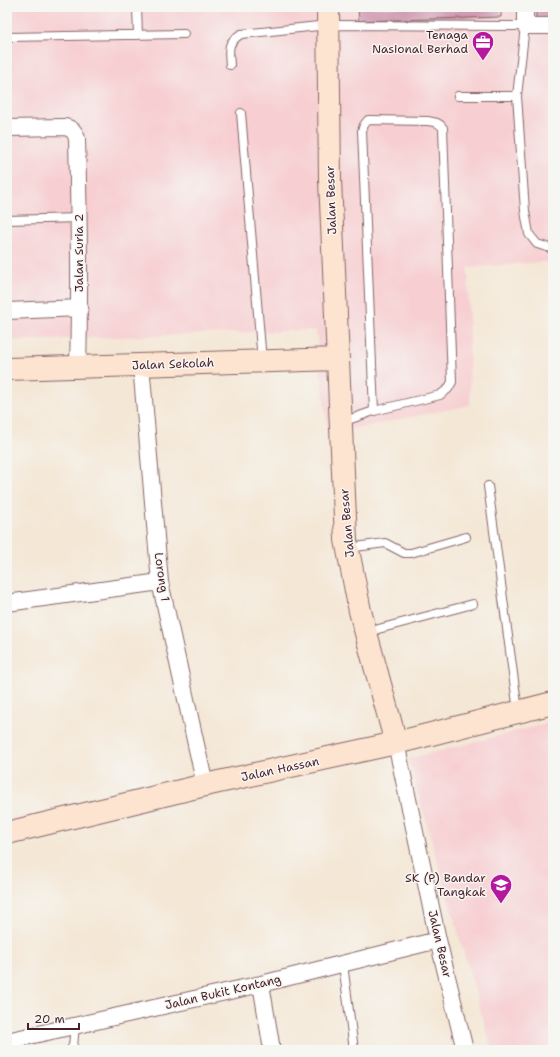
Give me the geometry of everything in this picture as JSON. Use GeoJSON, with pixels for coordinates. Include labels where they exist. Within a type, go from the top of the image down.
{"type":"FeatureCollection","features":[{"type":"Feature","properties":{"kind":"street"},"geometry":{"type":"LineString","coordinates":[[525,7],[525,26],[553,26]]}},
{"type":"Feature","properties":{"kind":"street","name":"Jalan Besar"},"geometry":{"type":"LineString","coordinates":[[328,16],[330,180],[347,548],[360,611],[396,743],[438,940],[466,1050]]}},
{"type":"Feature","properties":{"kind":"street","name":"Jalan Suria 2"},"geometry":{"type":"LineString","coordinates":[[7,128],[64,126],[73,130],[77,139],[80,308],[78,367]]}},
{"type":"Feature","properties":{"kind":"street"},"geometry":{"type":"LineString","coordinates":[[7,311],[80,308]]}},
{"type":"Feature","properties":{"kind":"street","name":"Jalan Sekolah"},"geometry":{"type":"LineString","coordinates":[[7,370],[338,359]]}},
{"type":"Feature","properties":{"kind":"street","name":"Lorong 1"},"geometry":{"type":"LineString","coordinates":[[141,365],[160,582],[206,785]]}},
{"type":"Feature","properties":{"kind":"street"},"geometry":{"type":"LineString","coordinates":[[7,603],[160,582]]}},
{"type":"Feature","properties":{"kind":"street","name":"Jalan Hassan"},"geometry":{"type":"LineString","coordinates":[[7,833],[206,785],[396,743],[553,704]]}},
{"type":"Feature","properties":{"kind":"street","name":"Jalan Bukit Kontang"},"geometry":{"type":"LineString","coordinates":[[7,1041],[262,984],[438,940]]}},
{"type":"Feature","properties":{"kind":"street"},"geometry":{"type":"LineString","coordinates":[[262,984],[272,1050]]}},
{"type":"Feature","properties":{"kind":"lane"},"geometry":{"type":"LineString","coordinates":[[137,7],[138,35]]}},
{"type":"Feature","properties":{"kind":"lane"},"geometry":{"type":"LineString","coordinates":[[230,65],[228,46],[233,39],[241,34],[328,16],[525,26],[517,96],[525,211],[529,234],[537,244],[553,248]]}},
{"type":"Feature","properties":{"kind":"lane"},"geometry":{"type":"LineString","coordinates":[[7,37],[184,34]]}},
{"type":"Feature","properties":{"kind":"lane"},"geometry":{"type":"LineString","coordinates":[[458,96],[517,96]]}},
{"type":"Feature","properties":{"kind":"lane"},"geometry":{"type":"LineString","coordinates":[[241,113],[262,361]]}},
{"type":"Feature","properties":{"kind":"lane"},"geometry":{"type":"LineString","coordinates":[[340,422],[374,411],[440,395],[448,389],[452,382],[443,128],[436,122],[368,120],[362,131],[374,411]]}},
{"type":"Feature","properties":{"kind":"lane"},"geometry":{"type":"LineString","coordinates":[[7,220],[79,218]]}},
{"type":"Feature","properties":{"kind":"lane"},"geometry":{"type":"LineString","coordinates":[[488,486],[519,712]]}},
{"type":"Feature","properties":{"kind":"lane"},"geometry":{"type":"LineString","coordinates":[[347,548],[385,543],[404,553],[411,553],[466,537]]}},
{"type":"Feature","properties":{"kind":"lane"},"geometry":{"type":"LineString","coordinates":[[366,632],[473,604]]}},
{"type":"Feature","properties":{"kind":"lane"},"geometry":{"type":"LineString","coordinates":[[343,964],[354,1050]]}},
{"type":"Feature","properties":{"kind":"lane"},"geometry":{"type":"LineString","coordinates":[[70,1050],[73,1046],[75,1026]]}},
{"type":"Feature","properties":{"kind":"shaded area"},"geometry":{"type":"Polygon","coordinates":[[[7,7],[553,7],[553,261],[468,268],[470,405],[328,434],[316,330],[7,341],[7,7]]]}},
{"type":"Feature","properties":{"kind":"shaded area","name":"SK (P) Bandar Tangkak"},"geometry":{"type":"Polygon","coordinates":[[[553,722],[553,1050],[492,1050],[408,759],[553,722]]]}},
{"type":"Feature","properties":{"kind":"building"},"geometry":{"type":"Polygon","coordinates":[[[358,7],[501,7],[501,17],[359,21],[358,7]]]}},
{"type":"Feature","properties":{"kind":"building"},"geometry":{"type":"Polygon","coordinates":[[[536,7],[553,7],[553,18],[536,18],[536,7]]]}},
{"type":"Feature","properties":{"kind":"place","name":"Tenaga Nasional Berhad"},"geometry":{"type":"Point","coordinates":[483,62]}},
{"type":"Feature","properties":{"kind":"place","name":"SK (P) Bandar Tangkak"},"geometry":{"type":"Point","coordinates":[501,904]}}]}
